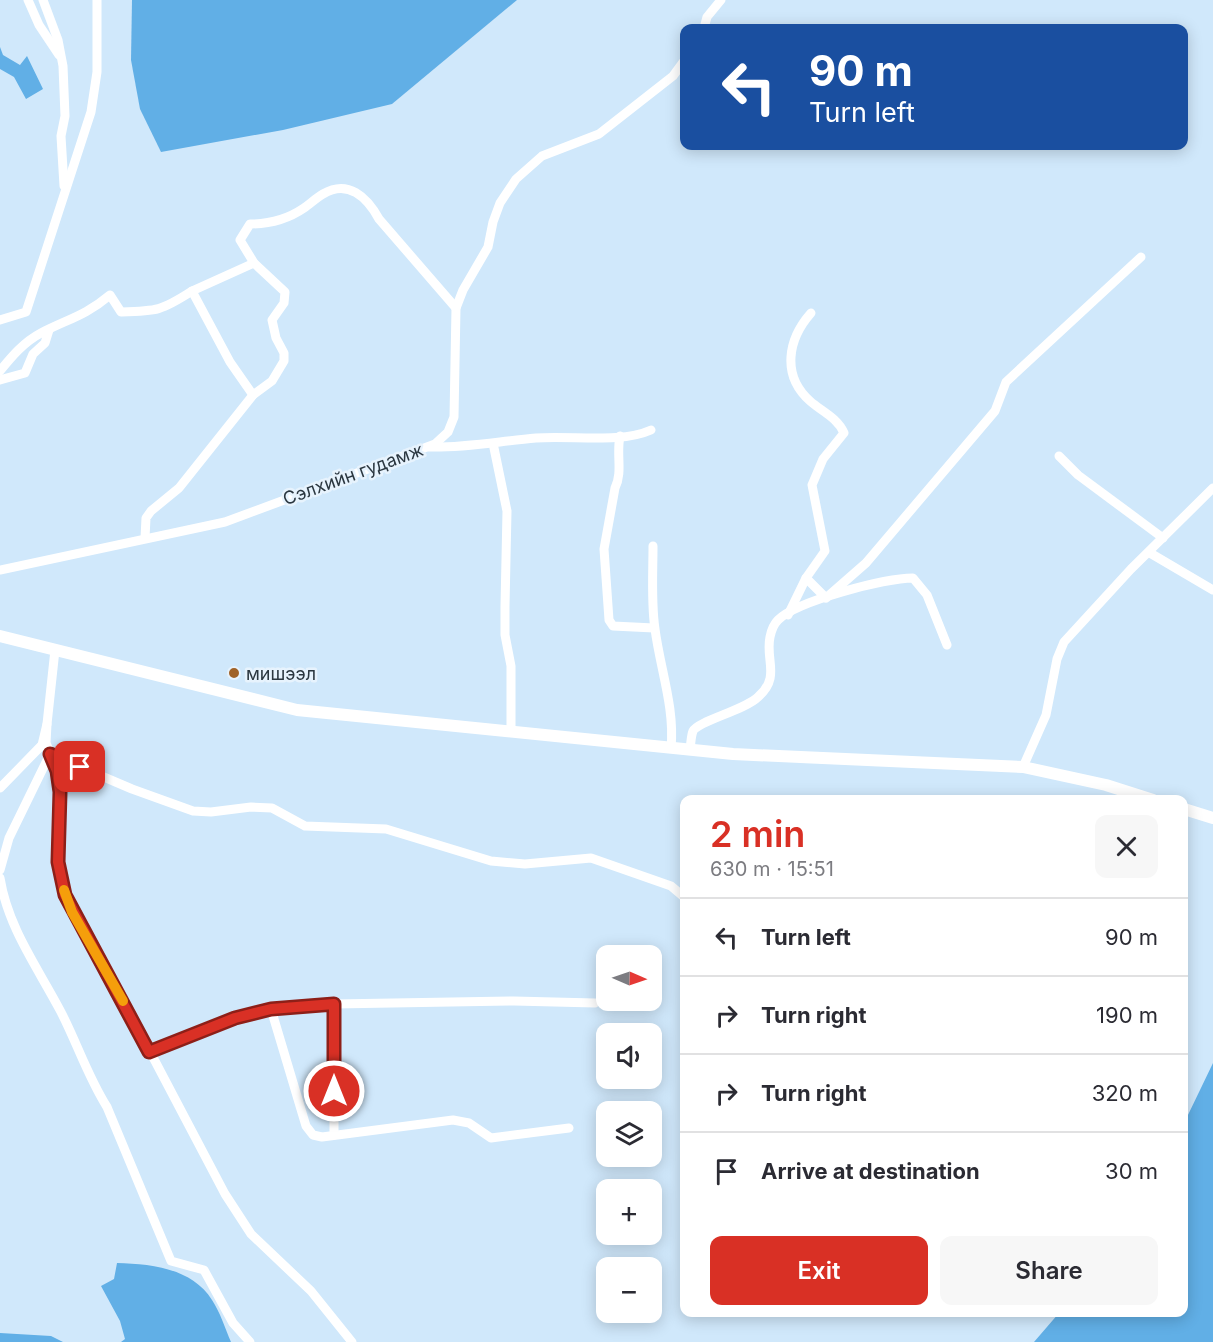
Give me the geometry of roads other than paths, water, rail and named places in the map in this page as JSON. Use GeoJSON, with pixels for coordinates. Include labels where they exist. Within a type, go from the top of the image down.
{"type":"FeatureCollection","features":[{"type":"Feature","properties":{"kind":"main road"},"geometry":{"type":"LineString","coordinates":[[0,636],[297,710],[734,754],[1023,767],[1106,785],[1137,795]]}},
{"type":"Feature","properties":{"kind":"main road"},"geometry":{"type":"LineString","coordinates":[[1188,810],[1213,818]]}},
{"type":"Feature","properties":{"kind":"street"},"geometry":{"type":"LineString","coordinates":[[28,0],[39,25],[62,59]]}},
{"type":"Feature","properties":{"kind":"street"},"geometry":{"type":"LineString","coordinates":[[43,0],[58,40],[62,59],[66,116],[61,136],[65,193]]}},
{"type":"Feature","properties":{"kind":"street"},"geometry":{"type":"LineString","coordinates":[[0,320],[26,312],[91,112],[97,72],[97,0]]}},
{"type":"Feature","properties":{"kind":"street"},"geometry":{"type":"LineString","coordinates":[[705,24],[707,17],[721,0]]}},
{"type":"Feature","properties":{"kind":"street","name":"Сэлхийн гудамж"},"geometry":{"type":"LineString","coordinates":[[0,570],[225,522],[435,444],[448,432],[454,417],[456,308],[463,290],[488,247],[500,203],[516,179],[542,156],[599,134],[673,76],[680,66]]}},
{"type":"Feature","properties":{"kind":"street"},"geometry":{"type":"LineString","coordinates":[[145,538],[146,518],[179,488],[253,395],[272,381],[284,361],[284,353],[276,338],[272,320],[286,297],[285,292],[254,263],[240,240],[250,225],[268,224],[303,210],[323,194],[338,188],[350,189],[370,202],[384,225],[456,308]]}},
{"type":"Feature","properties":{"kind":"street"},"geometry":{"type":"LineString","coordinates":[[826,598],[866,563],[911,507],[968,445],[995,411],[1006,382],[1141,257]]}},
{"type":"Feature","properties":{"kind":"street"},"geometry":{"type":"LineString","coordinates":[[0,371],[18,349],[50,330],[92,311],[110,295],[121,312],[155,312],[192,291],[254,263]]}},
{"type":"Feature","properties":{"kind":"street"},"geometry":{"type":"LineString","coordinates":[[192,291],[204,318],[253,395]]}},
{"type":"Feature","properties":{"kind":"street"},"geometry":{"type":"LineString","coordinates":[[788,615],[806,578],[825,551],[812,485],[823,459],[844,433],[835,420],[807,398],[795,380],[791,361],[792,343],[798,329],[812,313]]}},
{"type":"Feature","properties":{"kind":"street"},"geometry":{"type":"LineString","coordinates":[[0,380],[25,374],[33,354],[45,343],[50,330]]}},
{"type":"Feature","properties":{"kind":"street"},"geometry":{"type":"LineString","coordinates":[[427,447],[450,448],[535,438],[637,436],[651,430]]}},
{"type":"Feature","properties":{"kind":"street"},"geometry":{"type":"LineString","coordinates":[[620,436],[617,458],[620,474],[615,488],[604,549],[609,620],[614,626],[623,628],[654,628]]}},
{"type":"Feature","properties":{"kind":"street"},"geometry":{"type":"LineString","coordinates":[[494,448],[507,511],[505,635],[510,666],[511,730]]}},
{"type":"Feature","properties":{"kind":"street"},"geometry":{"type":"LineString","coordinates":[[1059,456],[1078,475],[1163,538]]}},
{"type":"Feature","properties":{"kind":"street"},"geometry":{"type":"LineString","coordinates":[[1023,767],[1046,715],[1057,659],[1064,642],[1131,569],[1150,553],[1213,488]]}},
{"type":"Feature","properties":{"kind":"street"},"geometry":{"type":"LineString","coordinates":[[653,546],[654,628],[665,674],[672,736],[671,748]]}},
{"type":"Feature","properties":{"kind":"street"},"geometry":{"type":"LineString","coordinates":[[1150,553],[1213,590]]}},
{"type":"Feature","properties":{"kind":"street"},"geometry":{"type":"LineString","coordinates":[[806,578],[826,598]]}},
{"type":"Feature","properties":{"kind":"street"},"geometry":{"type":"LineString","coordinates":[[690,749],[692,733],[698,726],[739,710],[758,698],[767,687],[772,672],[770,637],[778,620],[826,598],[882,581],[913,578],[927,595],[947,645]]}},
{"type":"Feature","properties":{"kind":"street"},"geometry":{"type":"LineString","coordinates":[[55,650],[46,742],[57,771],[60,792],[58,862],[65,895],[225,1194],[251,1234],[310,1291],[352,1342]]}},
{"type":"Feature","properties":{"kind":"street"},"geometry":{"type":"LineString","coordinates":[[0,788],[42,745],[47,724]]}},
{"type":"Feature","properties":{"kind":"street"},"geometry":{"type":"LineString","coordinates":[[0,870],[9,837],[50,754]]}},
{"type":"Feature","properties":{"kind":"street"},"geometry":{"type":"LineString","coordinates":[[50,754],[132,789],[193,811],[272,808],[305,826],[397,831],[491,861],[525,864],[591,858],[671,886],[680,894]]}},
{"type":"Feature","properties":{"kind":"street"},"geometry":{"type":"LineString","coordinates":[[0,878],[8,914],[59,1009],[107,1107],[171,1261],[204,1270],[233,1323],[250,1342]]}},
{"type":"Feature","properties":{"kind":"street"},"geometry":{"type":"LineString","coordinates":[[149,1052],[235,1018],[271,1009],[334,1004],[542,1000],[594,1003]]}},
{"type":"Feature","properties":{"kind":"street"},"geometry":{"type":"LineString","coordinates":[[334,1004],[334,1135]]}},
{"type":"Feature","properties":{"kind":"street"},"geometry":{"type":"LineString","coordinates":[[271,1009],[306,1126],[313,1135],[322,1137],[453,1120],[469,1123],[491,1138],[569,1128]]}},
{"type":"Feature","properties":{"kind":"place","name":"мишээл"},"geometry":{"type":"Point","coordinates":[234,673]}}]}
